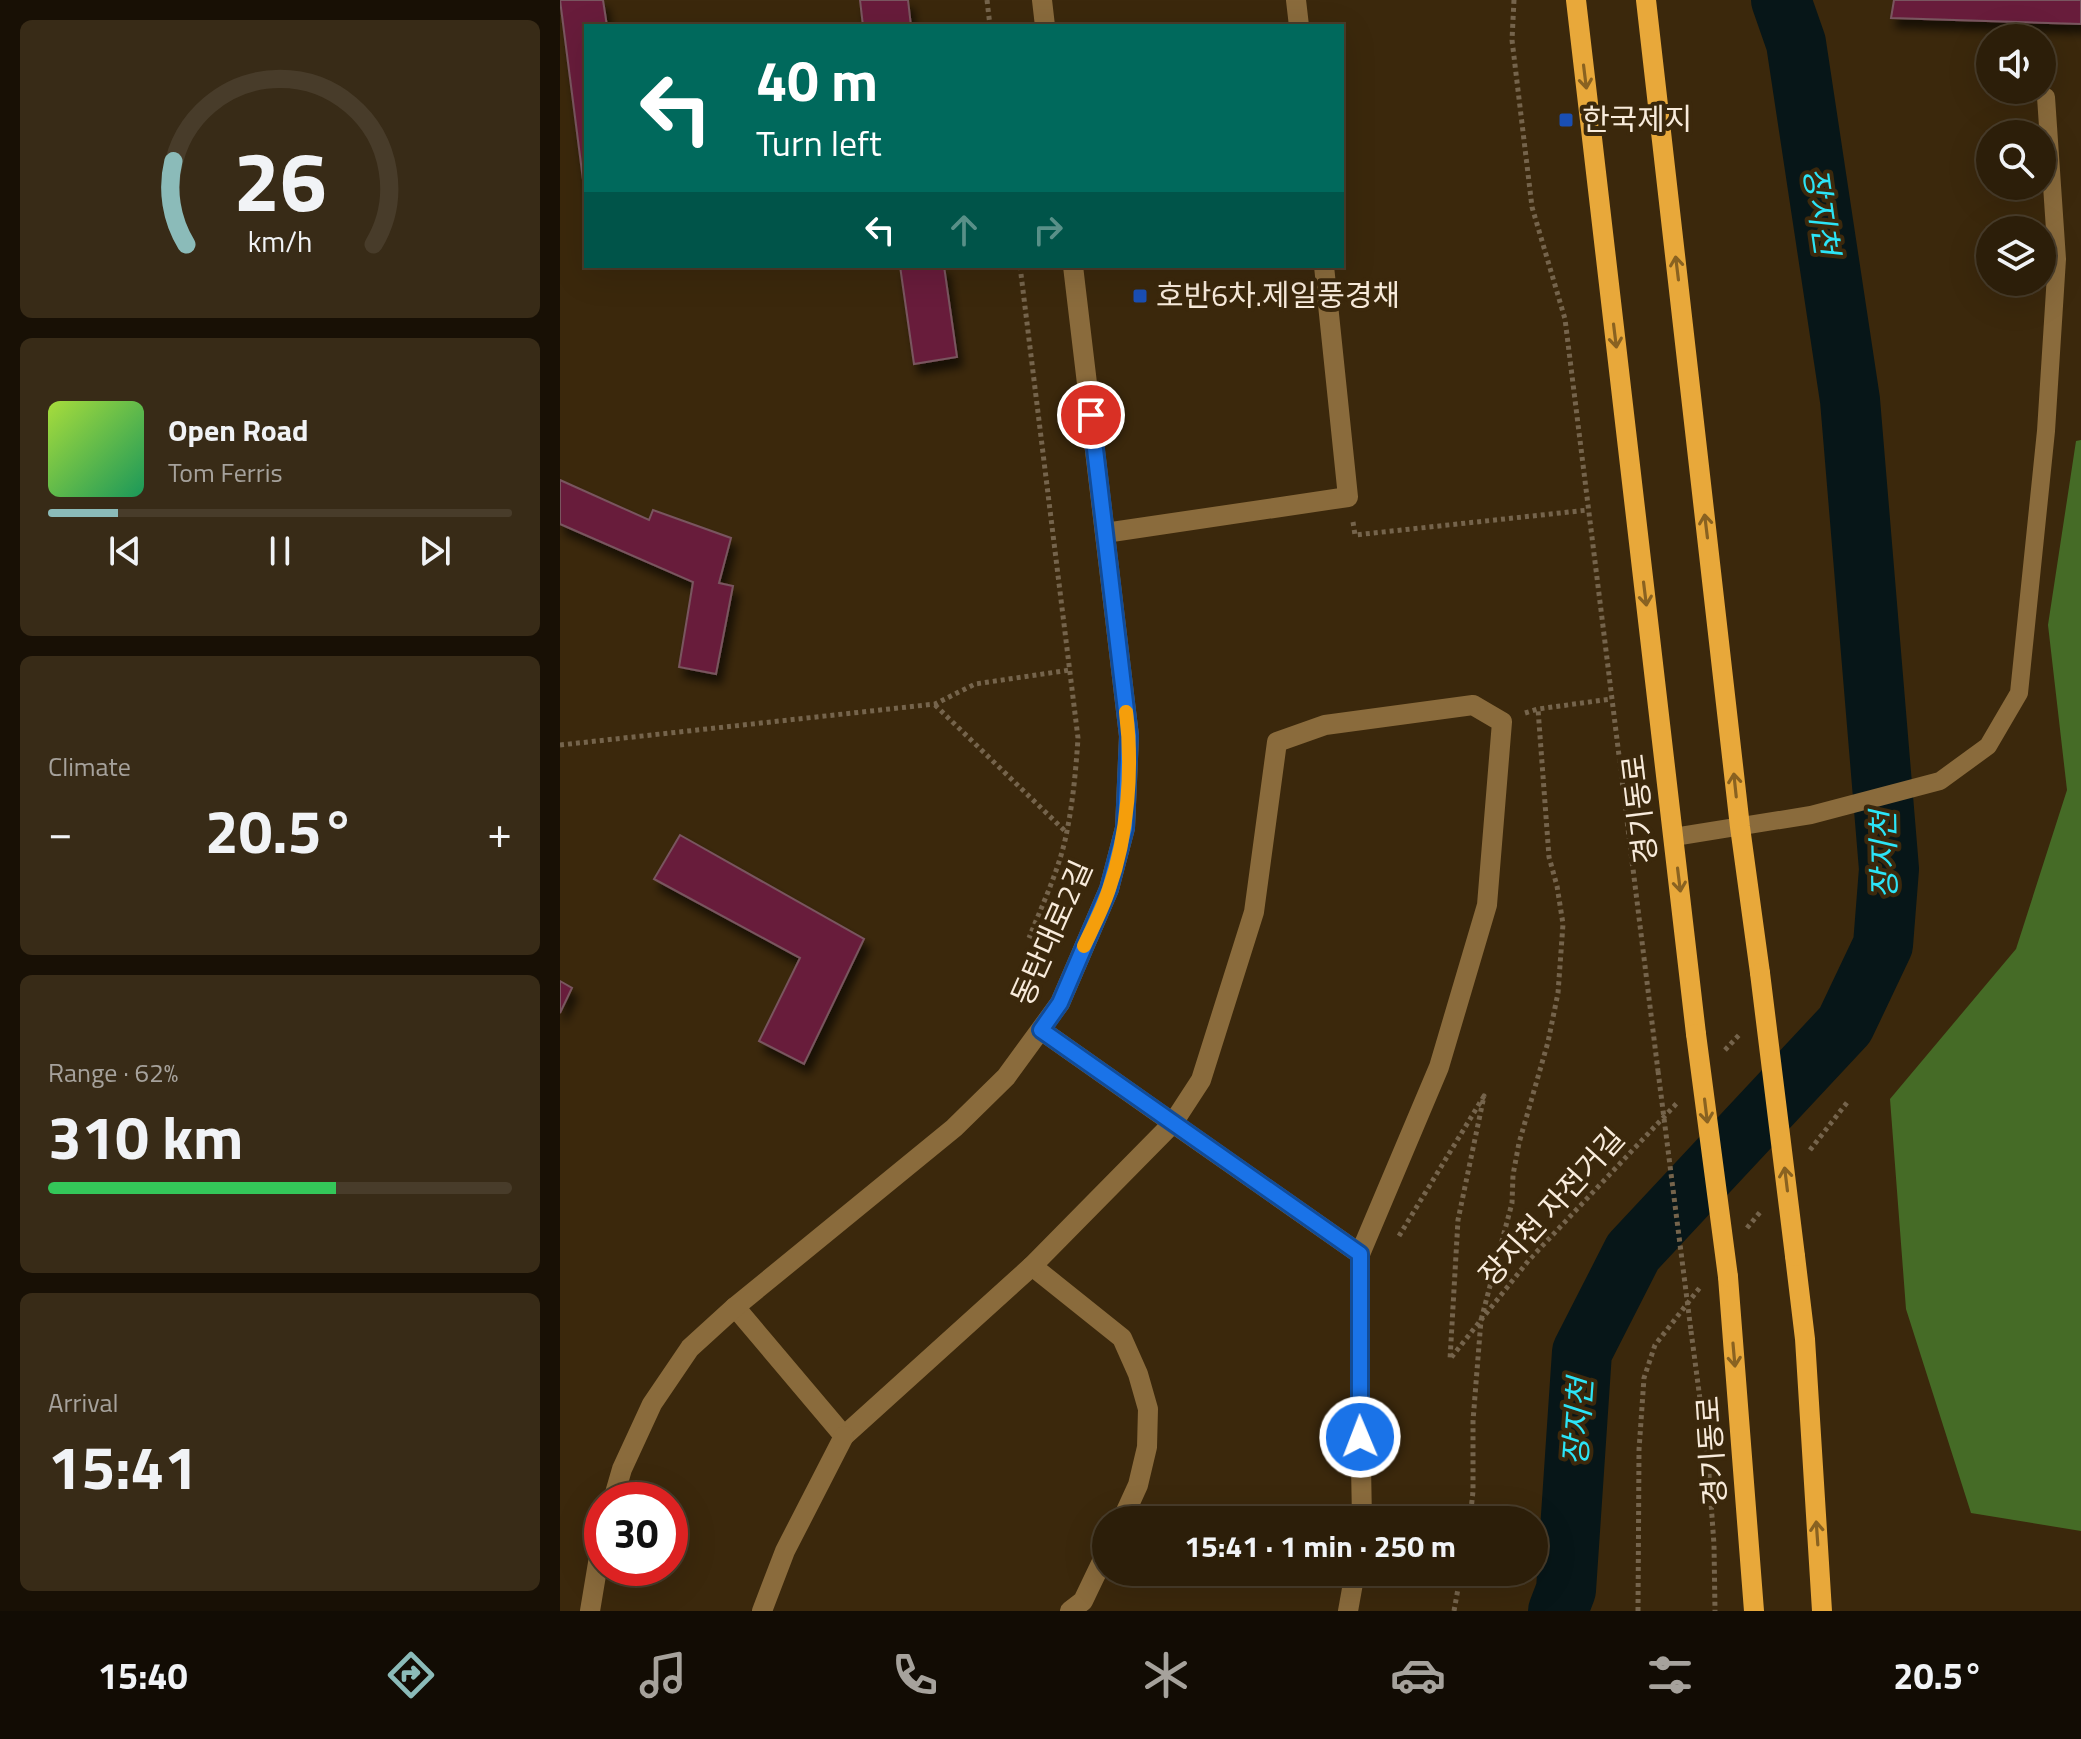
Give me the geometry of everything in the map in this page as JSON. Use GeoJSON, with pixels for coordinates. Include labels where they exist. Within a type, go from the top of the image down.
{"type":"FeatureCollection","features":[{"type":"Feature","properties":{"kind":"main road","name":"경기동로"},"geometry":{"type":"LineString","coordinates":[[1576,0],[1696,1034],[1728,1277],[1754,1611]]}},
{"type":"Feature","properties":{"kind":"main road"},"geometry":{"type":"LineString","coordinates":[[1646,0],[1740,827],[1805,1339],[1822,1611]]}},
{"type":"Feature","properties":{"kind":"street"},"geometry":{"type":"LineString","coordinates":[[1042,0],[1045,24]]}},
{"type":"Feature","properties":{"kind":"street"},"geometry":{"type":"LineString","coordinates":[[1296,0],[1299,24]]}},
{"type":"Feature","properties":{"kind":"street","name":"동탄대로2길"},"geometry":{"type":"LineString","coordinates":[[618,1482],[652,1404],[690,1348],[735,1307],[954,1128],[1006,1077],[1060,1003],[1109,889],[1125,828],[1129,736],[1073,268]]}},
{"type":"Feature","properties":{"kind":"street"},"geometry":{"type":"LineString","coordinates":[[1105,533],[1348,497],[1324,268]]}},
{"type":"Feature","properties":{"kind":"street"},"geometry":{"type":"LineString","coordinates":[[762,1611],[785,1551],[844,1436],[1032,1266],[1173,1123],[1201,1080],[1254,912],[1277,742],[1325,725],[1473,705],[1502,722],[1487,905],[1439,1067],[1360,1254],[1362,1506]]}},
{"type":"Feature","properties":{"kind":"street"},"geometry":{"type":"LineString","coordinates":[[1041,1030],[1360,1254]]}},
{"type":"Feature","properties":{"kind":"street"},"geometry":{"type":"LineString","coordinates":[[1032,1266],[1122,1338],[1138,1374],[1148,1409],[1147,1447],[1138,1485],[1128,1506]]}},
{"type":"Feature","properties":{"kind":"street"},"geometry":{"type":"LineString","coordinates":[[735,1307],[844,1436]]}},
{"type":"Feature","properties":{"kind":"street"},"geometry":{"type":"LineString","coordinates":[[1070,1611],[1083,1601],[1092,1582]]}},
{"type":"Feature","properties":{"kind":"street"},"geometry":{"type":"LineString","coordinates":[[590,1611],[594,1586]]}},
{"type":"Feature","properties":{"kind":"street"},"geometry":{"type":"LineString","coordinates":[[1348,1611],[1352,1586]]}},
{"type":"Feature","properties":{"kind":"lane"},"geometry":{"type":"LineString","coordinates":[[1674,837],[1811,815],[1940,781],[1988,746],[2019,693],[2046,431],[2057,259],[2046,104]]}},
{"type":"Feature","properties":{"kind":"path"},"geometry":{"type":"LineString","coordinates":[[987,0],[990,24]]}},
{"type":"Feature","properties":{"kind":"path"},"geometry":{"type":"LineString","coordinates":[[1514,0],[1512,40],[1532,207],[1565,319],[1708,1460],[1715,1611]]}},
{"type":"Feature","properties":{"kind":"path"},"geometry":{"type":"LineString","coordinates":[[1020,268],[1078,738],[1067,832],[1029,938]]}},
{"type":"Feature","properties":{"kind":"path"},"geometry":{"type":"LineString","coordinates":[[1348,497],[1355,535],[1588,510]]}},
{"type":"Feature","properties":{"kind":"path"},"geometry":{"type":"LineString","coordinates":[[560,745],[935,704],[975,684],[1070,670]]}},
{"type":"Feature","properties":{"kind":"path"},"geometry":{"type":"LineString","coordinates":[[1360,1254],[1385,1260],[1484,1096],[1458,1220],[1450,1359],[1481,1320],[1512,1203],[1519,1143],[1548,1042],[1558,993],[1563,924],[1549,857],[1538,709],[1611,699]]}},
{"type":"Feature","properties":{"kind":"path"},"geometry":{"type":"LineString","coordinates":[[935,704],[1067,832]]}},
{"type":"Feature","properties":{"kind":"path"},"geometry":{"type":"LineString","coordinates":[[1719,1057],[1740,1034]]}},
{"type":"Feature","properties":{"kind":"path","name":"장지천 자전거길"},"geometry":{"type":"LineString","coordinates":[[1471,1506],[1473,1421],[1481,1320],[1529,1260],[1688,1091]]}},
{"type":"Feature","properties":{"kind":"path"},"geometry":{"type":"LineString","coordinates":[[1801,1162],[1849,1100]]}},
{"type":"Feature","properties":{"kind":"path"},"geometry":{"type":"LineString","coordinates":[[1742,1235],[1762,1210]]}},
{"type":"Feature","properties":{"kind":"path"},"geometry":{"type":"LineString","coordinates":[[1638,1611],[1639,1450],[1644,1378],[1655,1345],[1703,1284]]}},
{"type":"Feature","properties":{"kind":"path"},"geometry":{"type":"LineString","coordinates":[[1454,1611],[1458,1586]]}},
{"type":"Feature","properties":{"kind":"green space"},"geometry":{"type":"Polygon","coordinates":[[[2081,440],[2081,1531],[1971,1513],[1906,1309],[1890,1099],[2016,949],[2067,790],[2048,625],[2076,441],[2081,440]]]}},
{"type":"Feature","properties":{"kind":"building"},"geometry":{"type":"Polygon","coordinates":[[[560,0],[603,0],[607,24],[584,24],[584,187],[560,0]]]}},
{"type":"Feature","properties":{"kind":"building"},"geometry":{"type":"Polygon","coordinates":[[[860,0],[908,0],[911,24],[863,24],[860,0]]]}},
{"type":"Feature","properties":{"kind":"building"},"geometry":{"type":"Polygon","coordinates":[[[1894,0],[2081,0],[2081,24],[1891,18],[1894,0]]]}},
{"type":"Feature","properties":{"kind":"building"},"geometry":{"type":"Polygon","coordinates":[[[900,268],[944,268],[957,357],[914,364],[900,268]]]}},
{"type":"Feature","properties":{"kind":"building"},"geometry":{"type":"Polygon","coordinates":[[[560,480],[649,520],[653,510],[731,538],[719,583],[733,586],[716,674],[679,667],[693,582],[560,524],[560,480]]]}},
{"type":"Feature","properties":{"kind":"building"},"geometry":{"type":"Polygon","coordinates":[[[680,835],[864,939],[804,1064],[759,1041],[800,958],[654,879],[680,835]]]}},
{"type":"Feature","properties":{"kind":"building"},"geometry":{"type":"Polygon","coordinates":[[[560,981],[572,988],[560,1013],[560,981]]]}},
{"type":"Feature","properties":{"kind":"waterway","name":"장지천"},"geometry":{"type":"LineString","coordinates":[[1558,1611],[1566,1590],[1582,1352],[1633,1252],[1845,1025],[1883,945],[1889,869],[1850,400],[1796,43],[1781,0]]}},
{"type":"Feature","properties":{"kind":"slow traffic"},"geometry":{"type":"LineString","coordinates":[[1084,946],[1109,889],[1125,828],[1129,736],[1126,712]]}},
{"type":"Feature","properties":{"kind":"place","name":"한국제지"},"geometry":{"type":"Point","coordinates":[1566,120]}},
{"type":"Feature","properties":{"kind":"place","name":"호반6차.제일풍경채"},"geometry":{"type":"Point","coordinates":[1140,296]}},
{"type":"Feature","properties":{"kind":"route"},"geometry":{"type":"LineString","coordinates":[[1091,415],[1129,736],[1125,828],[1109,889],[1060,1003],[1041,1030],[1360,1254],[1360,1437]]}}]}
